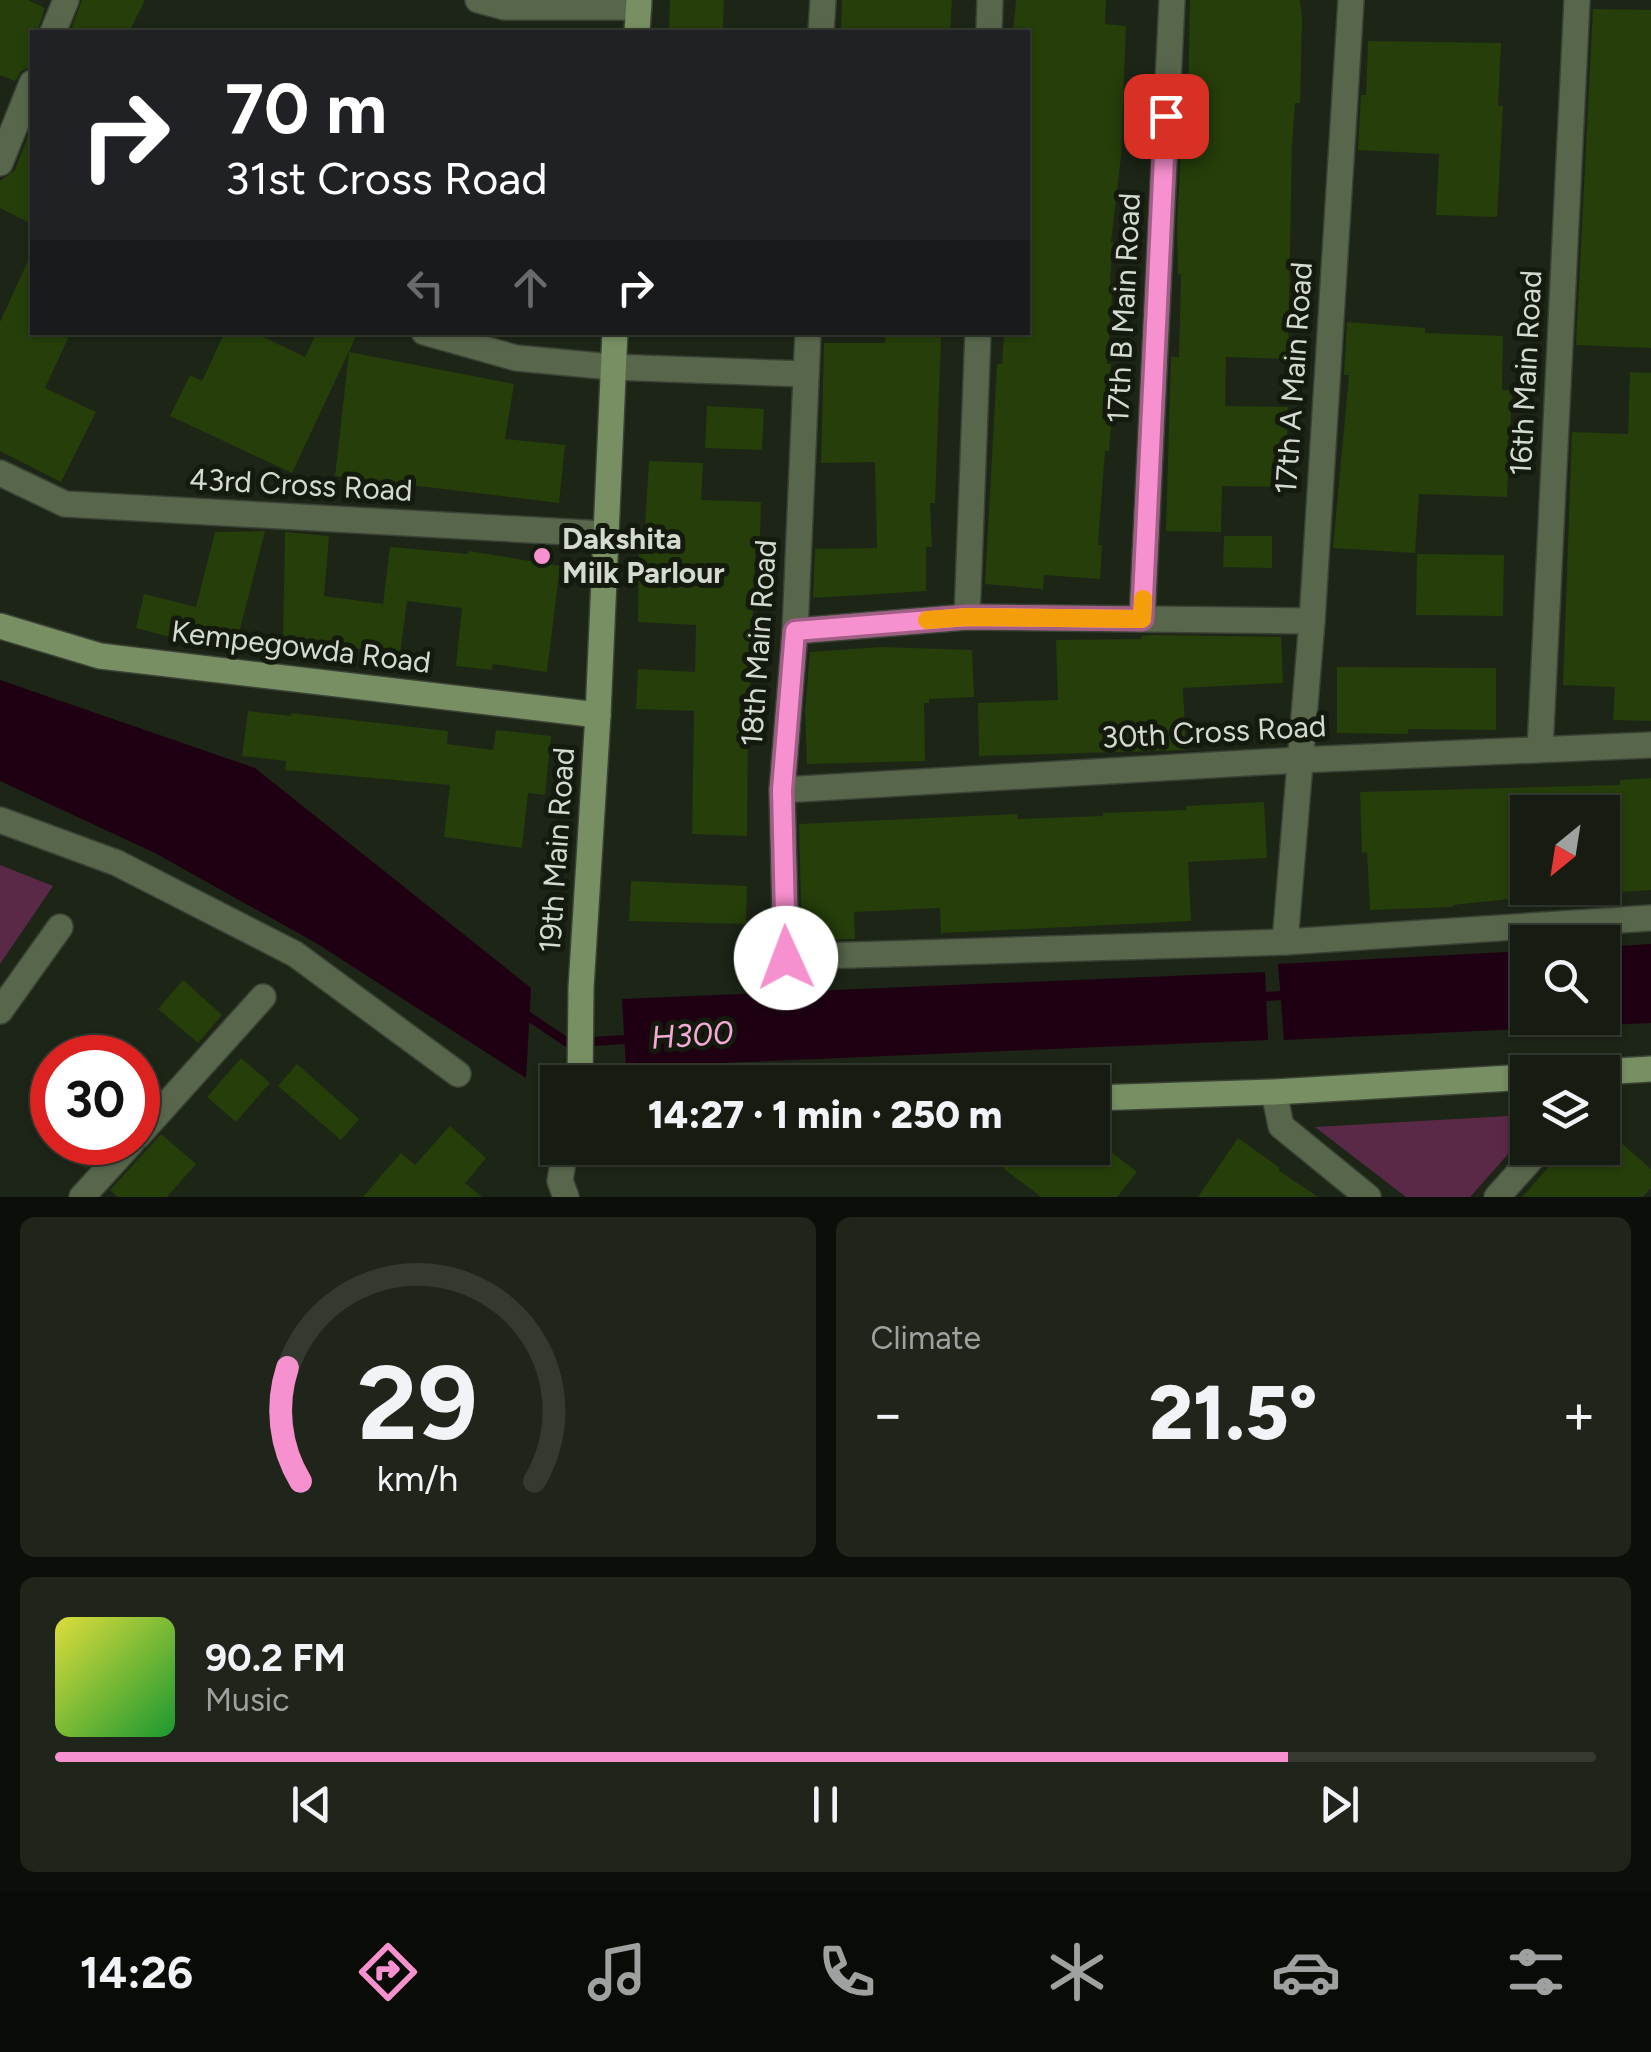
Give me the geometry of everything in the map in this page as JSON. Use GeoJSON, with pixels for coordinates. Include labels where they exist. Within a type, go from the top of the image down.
{"type":"FeatureCollection","features":[{"type":"Feature","properties":{"kind":"street"},"geometry":{"type":"LineString","coordinates":[[54,30],[66,0]]}},
{"type":"Feature","properties":{"kind":"street"},"geometry":{"type":"LineString","coordinates":[[478,0],[504,7],[638,13]]}},
{"type":"Feature","properties":{"kind":"street"},"geometry":{"type":"LineString","coordinates":[[821,30],[822,0]]}},
{"type":"Feature","properties":{"kind":"street"},"geometry":{"type":"LineString","coordinates":[[988,30],[990,0]]}},
{"type":"Feature","properties":{"kind":"street","name":"17th B Main Road"},"geometry":{"type":"LineString","coordinates":[[1142,619],[1172,0]]}},
{"type":"Feature","properties":{"kind":"street","name":"17th A Main Road"},"geometry":{"type":"LineString","coordinates":[[1285,942],[1312,621],[1350,0]]}},
{"type":"Feature","properties":{"kind":"street","name":"16th Main Road"},"geometry":{"type":"LineString","coordinates":[[1540,749],[1577,0]]}},
{"type":"Feature","properties":{"kind":"street"},"geometry":{"type":"LineString","coordinates":[[0,163],[30,88]]}},
{"type":"Feature","properties":{"kind":"street"},"geometry":{"type":"LineString","coordinates":[[435,335],[516,358],[806,374]]}},
{"type":"Feature","properties":{"kind":"street","name":"19th Main Road"},"geometry":{"type":"LineString","coordinates":[[580,1065],[615,335]]}},
{"type":"Feature","properties":{"kind":"street","name":"18th Main Road"},"geometry":{"type":"LineString","coordinates":[[808,335],[795,631],[782,790],[786,958],[1285,942]]}},
{"type":"Feature","properties":{"kind":"street"},"geometry":{"type":"LineString","coordinates":[[967,617],[978,335]]}},
{"type":"Feature","properties":{"kind":"street","name":"43rd Cross Road"},"geometry":{"type":"LineString","coordinates":[[0,473],[65,504],[605,534]]}},
{"type":"Feature","properties":{"kind":"street"},"geometry":{"type":"LineString","coordinates":[[795,631],[967,617],[1312,621]]}},
{"type":"Feature","properties":{"kind":"street","name":"Kempegowda Road"},"geometry":{"type":"LineString","coordinates":[[0,626],[100,656],[598,715]]}},
{"type":"Feature","properties":{"kind":"street","name":"30th Cross Road"},"geometry":{"type":"LineString","coordinates":[[782,790],[1299,760],[1651,745]]}},
{"type":"Feature","properties":{"kind":"street"},"geometry":{"type":"LineString","coordinates":[[0,820],[118,863],[296,954],[458,1074]]}},
{"type":"Feature","properties":{"kind":"street"},"geometry":{"type":"LineString","coordinates":[[1285,942],[1651,918]]}},
{"type":"Feature","properties":{"kind":"street"},"geometry":{"type":"LineString","coordinates":[[0,1011],[60,927]]}},
{"type":"Feature","properties":{"kind":"street"},"geometry":{"type":"LineString","coordinates":[[160,1112],[263,997]]}},
{"type":"Feature","properties":{"kind":"street"},"geometry":{"type":"LineString","coordinates":[[1620,1071],[1651,1069]]}},
{"type":"Feature","properties":{"kind":"street"},"geometry":{"type":"LineString","coordinates":[[1110,1097],[1510,1078]]}},
{"type":"Feature","properties":{"kind":"street"},"geometry":{"type":"LineString","coordinates":[[1274,1092],[1281,1126],[1368,1197]]}},
{"type":"Feature","properties":{"kind":"street"},"geometry":{"type":"LineString","coordinates":[[82,1197],[111,1165]]}},
{"type":"Feature","properties":{"kind":"street"},"geometry":{"type":"LineString","coordinates":[[563,1165],[560,1181],[566,1197]]}},
{"type":"Feature","properties":{"kind":"street"},"geometry":{"type":"LineString","coordinates":[[1496,1197],[1525,1165]]}},
{"type":"Feature","properties":{"kind":"shaded area"},"geometry":{"type":"Polygon","coordinates":[[[0,865],[53,886],[0,964],[0,865]]]}},
{"type":"Feature","properties":{"kind":"shaded area"},"geometry":{"type":"Polygon","coordinates":[[[1510,1116],[1510,1152],[1470,1197],[1406,1197],[1315,1127],[1510,1116]]]}},
{"type":"Feature","properties":{"kind":"water"},"geometry":{"type":"Polygon","coordinates":[[[0,680],[255,768],[531,988],[526,1078],[316,943],[155,853],[0,781],[0,680]]]}},
{"type":"Feature","properties":{"kind":"water"},"geometry":{"type":"Polygon","coordinates":[[[1651,944],[1651,1023],[1620,1024],[1620,946],[1651,944]]]}},
{"type":"Feature","properties":{"kind":"water"},"geometry":{"type":"Polygon","coordinates":[[[1510,952],[1510,1030],[1284,1040],[1278,964],[1510,952]]]}},
{"type":"Feature","properties":{"kind":"water"},"geometry":{"type":"Polygon","coordinates":[[[1265,972],[1268,1040],[626,1065],[622,999],[1265,972]]]}},
{"type":"Feature","properties":{"kind":"building"},"geometry":{"type":"Polygon","coordinates":[[[0,0],[28,0],[45,8],[38,30],[30,30],[30,68],[21,71],[15,81],[0,75],[0,0]]]}},
{"type":"Feature","properties":{"kind":"building"},"geometry":{"type":"Polygon","coordinates":[[[82,0],[145,0],[130,30],[71,30],[82,0]]]}},
{"type":"Feature","properties":{"kind":"building"},"geometry":{"type":"Polygon","coordinates":[[[670,0],[724,0],[723,30],[669,28],[670,0]]]}},
{"type":"Feature","properties":{"kind":"building"},"geometry":{"type":"Polygon","coordinates":[[[842,0],[952,0],[950,30],[841,28],[842,0]]]}},
{"type":"Feature","properties":{"kind":"building"},"geometry":{"type":"Polygon","coordinates":[[[1016,0],[1106,0],[1105,24],[1126,26],[1121,156],[1111,242],[1113,283],[1107,364],[1111,364],[1108,411],[1112,411],[1098,545],[1102,545],[1100,579],[1044,575],[1043,589],[985,584],[997,364],[1002,364],[1004,335],[1030,335],[1030,30],[1013,30],[1016,0]]]}},
{"type":"Feature","properties":{"kind":"building"},"geometry":{"type":"Polygon","coordinates":[[[1190,0],[1300,0],[1302,19],[1300,103],[1295,103],[1292,144],[1288,359],[1226,357],[1225,406],[1288,407],[1287,447],[1281,447],[1280,487],[1222,486],[1221,532],[1166,531],[1171,357],[1179,357],[1181,274],[1177,228],[1183,106],[1188,106],[1190,0]]]}},
{"type":"Feature","properties":{"kind":"building"},"geometry":{"type":"Polygon","coordinates":[[[1593,9],[1651,10],[1651,348],[1576,345],[1593,9]]]}},
{"type":"Feature","properties":{"kind":"building"},"geometry":{"type":"Polygon","coordinates":[[[1368,41],[1501,43],[1498,106],[1503,106],[1497,217],[1436,215],[1439,154],[1358,150],[1368,41]]]}},
{"type":"Feature","properties":{"kind":"building"},"geometry":{"type":"Polygon","coordinates":[[[30,131],[30,223],[0,208],[0,181],[15,170],[30,131]]]}},
{"type":"Feature","properties":{"kind":"building"},"geometry":{"type":"Polygon","coordinates":[[[30,256],[30,335],[70,335],[45,388],[96,412],[61,482],[0,451],[0,322],[30,256]]]}},
{"type":"Feature","properties":{"kind":"building"},"geometry":{"type":"Polygon","coordinates":[[[1347,322],[1425,328],[1425,333],[1503,336],[1502,390],[1512,390],[1507,497],[1419,494],[1415,553],[1333,548],[1349,375],[1344,375],[1347,322]]]}},
{"type":"Feature","properties":{"kind":"building"},"geometry":{"type":"Polygon","coordinates":[[[224,335],[259,335],[305,357],[316,335],[357,335],[292,473],[170,416],[190,375],[202,381],[224,335]]]}},
{"type":"Feature","properties":{"kind":"building"},"geometry":{"type":"Polygon","coordinates":[[[886,335],[941,336],[935,503],[930,503],[932,547],[926,547],[926,591],[813,598],[815,549],[877,548],[875,462],[821,463],[824,343],[885,343],[886,335]]]}},
{"type":"Feature","properties":{"kind":"building"},"geometry":{"type":"Polygon","coordinates":[[[349,352],[514,384],[505,439],[565,445],[559,503],[335,476],[349,352]]]}},
{"type":"Feature","properties":{"kind":"building"},"geometry":{"type":"Polygon","coordinates":[[[1630,372],[1651,373],[1651,721],[1613,720],[1615,687],[1563,685],[1572,432],[1628,434],[1630,372]]]}},
{"type":"Feature","properties":{"kind":"building"},"geometry":{"type":"Polygon","coordinates":[[[707,406],[764,409],[762,450],[705,448],[707,406]]]}},
{"type":"Feature","properties":{"kind":"building"},"geometry":{"type":"Polygon","coordinates":[[[649,461],[703,463],[701,500],[761,502],[760,538],[756,538],[747,836],[692,834],[694,711],[636,709],[638,669],[695,672],[696,625],[638,622],[639,540],[644,541],[649,461]]]}},
{"type":"Feature","properties":{"kind":"building"},"geometry":{"type":"Polygon","coordinates":[[[265,531],[236,645],[179,630],[177,639],[136,628],[144,594],[196,607],[215,532],[265,531]]]}},
{"type":"Feature","properties":{"kind":"building"},"geometry":{"type":"Polygon","coordinates":[[[285,532],[329,536],[324,596],[383,604],[390,547],[468,554],[469,551],[560,566],[547,672],[493,664],[492,670],[456,666],[462,608],[407,601],[400,655],[354,645],[283,643],[285,532]]]}},
{"type":"Feature","properties":{"kind":"building"},"geometry":{"type":"Polygon","coordinates":[[[1224,536],[1272,536],[1272,568],[1223,567],[1224,536]]]}},
{"type":"Feature","properties":{"kind":"building"},"geometry":{"type":"Polygon","coordinates":[[[1417,554],[1504,555],[1503,616],[1416,615],[1417,554]]]}},
{"type":"Feature","properties":{"kind":"building"},"geometry":{"type":"Polygon","coordinates":[[[1155,635],[1281,637],[1283,683],[1183,688],[1186,750],[979,756],[978,703],[1058,700],[1056,640],[1141,639],[1155,635]]]}},
{"type":"Feature","properties":{"kind":"building"},"geometry":{"type":"Polygon","coordinates":[[[881,647],[972,650],[974,697],[929,699],[929,703],[924,703],[925,761],[807,764],[805,711],[810,652],[881,647]]]}},
{"type":"Feature","properties":{"kind":"building"},"geometry":{"type":"Polygon","coordinates":[[[1337,667],[1496,668],[1496,730],[1337,733],[1337,667]]]}},
{"type":"Feature","properties":{"kind":"building"},"geometry":{"type":"Polygon","coordinates":[[[248,711],[448,731],[447,744],[493,750],[496,730],[551,736],[545,795],[528,793],[522,848],[444,837],[450,785],[285,770],[286,761],[242,756],[248,711]]]}},
{"type":"Feature","properties":{"kind":"building"},"geometry":{"type":"Polygon","coordinates":[[[1651,778],[1651,890],[1620,892],[1620,795],[1510,795],[1510,899],[1453,907],[1370,910],[1367,852],[1362,853],[1360,792],[1620,785],[1620,780],[1651,778]]]}},
{"type":"Feature","properties":{"kind":"building"},"geometry":{"type":"Polygon","coordinates":[[[1264,802],[1267,858],[1188,862],[1191,921],[941,933],[940,908],[854,912],[855,939],[802,940],[799,824],[1017,814],[1018,819],[1103,816],[1264,802]]]}},
{"type":"Feature","properties":{"kind":"building"},"geometry":{"type":"Polygon","coordinates":[[[631,881],[747,886],[746,924],[629,921],[631,881]]]}},
{"type":"Feature","properties":{"kind":"building"},"geometry":{"type":"Polygon","coordinates":[[[183,980],[222,1015],[198,1043],[158,1009],[183,980]]]}},
{"type":"Feature","properties":{"kind":"building"},"geometry":{"type":"Polygon","coordinates":[[[241,1058],[270,1083],[236,1122],[207,1097],[241,1058]]]}},
{"type":"Feature","properties":{"kind":"building"},"geometry":{"type":"Polygon","coordinates":[[[297,1064],[359,1119],[341,1140],[278,1086],[297,1064]]]}},
{"type":"Feature","properties":{"kind":"building"},"geometry":{"type":"Polygon","coordinates":[[[450,1126],[486,1158],[465,1183],[482,1197],[363,1197],[401,1153],[415,1165],[450,1126]]]}},
{"type":"Feature","properties":{"kind":"building"},"geometry":{"type":"Polygon","coordinates":[[[160,1135],[196,1164],[167,1197],[118,1197],[110,1190],[133,1165],[160,1165],[160,1135]]]}},
{"type":"Feature","properties":{"kind":"building"},"geometry":{"type":"Polygon","coordinates":[[[1238,1138],[1278,1170],[1318,1197],[1198,1197],[1238,1138]]]}},
{"type":"Feature","properties":{"kind":"building"},"geometry":{"type":"Polygon","coordinates":[[[1620,1142],[1651,1169],[1651,1188],[1643,1197],[1522,1197],[1550,1165],[1620,1165],[1620,1142]]]}},
{"type":"Feature","properties":{"kind":"building"},"geometry":{"type":"Polygon","coordinates":[[[1110,1151],[1137,1172],[1117,1197],[1041,1197],[999,1165],[1110,1165],[1110,1151]]]}},
{"type":"Feature","properties":{"kind":"waterway","name":"H300"},"geometry":{"type":"LineString","coordinates":[[1256,997],[1290,995]]}},
{"type":"Feature","properties":{"kind":"waterway","name":"H300"},"geometry":{"type":"LineString","coordinates":[[522,1012],[568,1043],[632,1039]]}},
{"type":"Feature","properties":{"kind":"slow traffic"},"geometry":{"type":"LineString","coordinates":[[927,620],[1142,619],[1143,599]]}},
{"type":"Feature","properties":{"kind":"place","name":"Dakshita Milk Parlour"},"geometry":{"type":"Point","coordinates":[542,556]}},
{"type":"Feature","properties":{"kind":"route"},"geometry":{"type":"LineString","coordinates":[[786,958],[782,790],[795,631],[967,617],[1142,619],[1166,116]]}}]}
